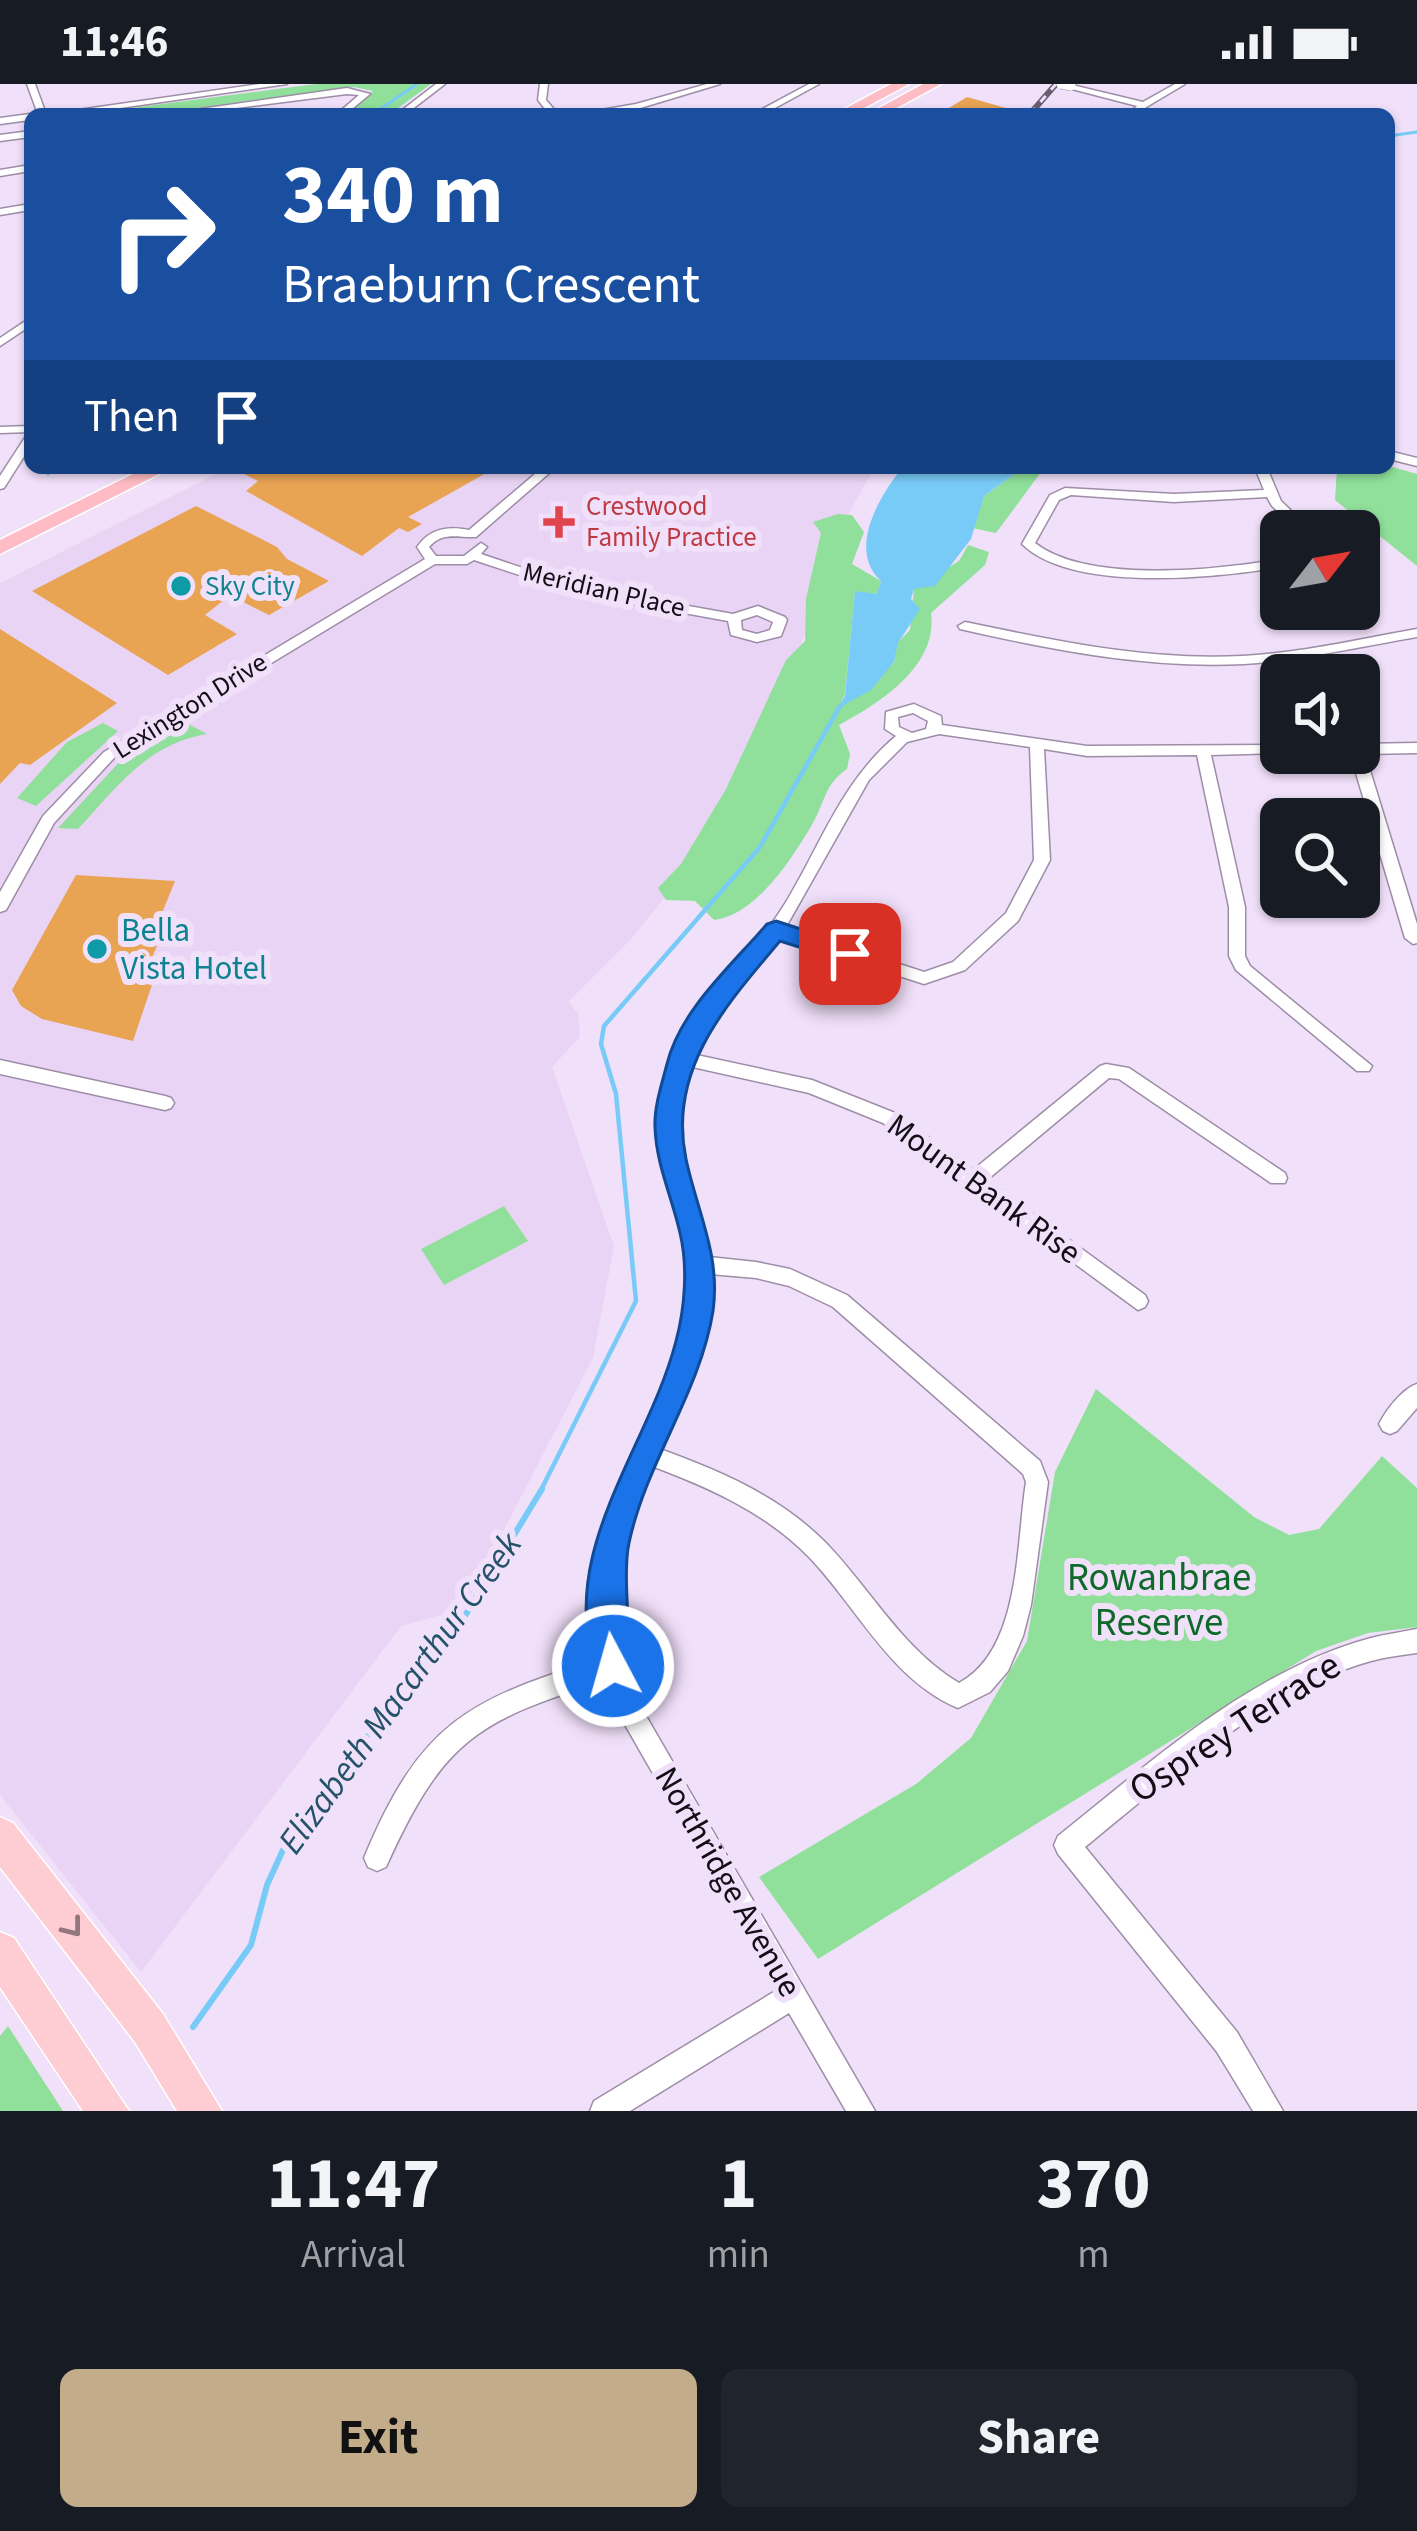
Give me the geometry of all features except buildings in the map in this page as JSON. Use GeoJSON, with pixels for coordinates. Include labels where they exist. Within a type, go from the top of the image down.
{"type":"FeatureCollection","features":[{"type":"Feature","properties":{"kind":"highway"},"geometry":{"type":"LineString","coordinates":[[854,108],[902,84]]}},
{"type":"Feature","properties":{"kind":"highway"},"geometry":{"type":"LineString","coordinates":[[887,108],[934,84]]}},
{"type":"Feature","properties":{"kind":"highway"},"geometry":{"type":"LineString","coordinates":[[0,535],[123,474]]}},
{"type":"Feature","properties":{"kind":"highway"},"geometry":{"type":"LineString","coordinates":[[0,548],[149,474]]}},
{"type":"Feature","properties":{"kind":"main road"},"geometry":{"type":"LineString","coordinates":[[0,1836],[149,2028],[201,2111]]}},
{"type":"Feature","properties":{"kind":"main road"},"geometry":{"type":"LineString","coordinates":[[0,1952],[105,2105]]}},
{"type":"Feature","properties":{"kind":"street"},"geometry":{"type":"LineString","coordinates":[[127,84],[134,102]]}},
{"type":"Feature","properties":{"kind":"street"},"geometry":{"type":"LineString","coordinates":[[94,108],[282,84]]}},
{"type":"Feature","properties":{"kind":"street"},"geometry":{"type":"LineString","coordinates":[[409,108],[441,84]]}},
{"type":"Feature","properties":{"kind":"street"},"geometry":{"type":"LineString","coordinates":[[647,108],[716,84]]}},
{"type":"Feature","properties":{"kind":"street"},"geometry":{"type":"LineString","coordinates":[[769,108],[815,84]]}},
{"type":"Feature","properties":{"kind":"street"},"geometry":{"type":"LineString","coordinates":[[1139,108],[1181,84]]}},
{"type":"Feature","properties":{"kind":"street"},"geometry":{"type":"LineString","coordinates":[[1066,85],[1144,105]]}},
{"type":"Feature","properties":{"kind":"street"},"geometry":{"type":"LineString","coordinates":[[215,108],[346,91],[366,94],[348,108]]}},
{"type":"Feature","properties":{"kind":"street"},"geometry":{"type":"LineString","coordinates":[[0,485],[24,443]]}},
{"type":"Feature","properties":{"kind":"street"},"geometry":{"type":"LineString","coordinates":[[472,534],[481,546],[475,556],[448,563],[432,560],[423,547],[429,538],[447,532],[472,534],[542,474]]}},
{"type":"Feature","properties":{"kind":"street"},"geometry":{"type":"LineString","coordinates":[[1263,474],[1269,493],[1286,510]]}},
{"type":"Feature","properties":{"kind":"street"},"geometry":{"type":"LineString","coordinates":[[1260,565],[1195,573],[1123,570],[1043,557],[1028,544],[1054,498],[1069,490],[1174,498],[1269,493]]}},
{"type":"Feature","properties":{"kind":"street","name":"Meridian Place"},"geometry":{"type":"LineString","coordinates":[[475,556],[574,589],[734,618]]}},
{"type":"Feature","properties":{"kind":"street","name":"Lexington Drive"},"geometry":{"type":"LineString","coordinates":[[0,906],[48,820],[109,755],[432,560]]}},
{"type":"Feature","properties":{"kind":"street"},"geometry":{"type":"LineString","coordinates":[[965,626],[1105,655],[1214,660],[1276,658],[1417,633]]}},
{"type":"Feature","properties":{"kind":"street","name":"Northridge Avenue"},"geometry":{"type":"LineString","coordinates":[[936,729],[929,712],[903,709],[889,722],[905,736],[924,737],[936,729],[1037,746],[1260,750]]}},
{"type":"Feature","properties":{"kind":"street","name":"Northridge Avenue"},"geometry":{"type":"LineString","coordinates":[[861,2111],[676,1798],[613,1666],[606,1579],[616,1530],[691,1345],[701,1265],[668,1122],[681,1058],[711,1006],[776,930],[832,838],[863,772],[905,736]]}},
{"type":"Feature","properties":{"kind":"street"},"geometry":{"type":"LineString","coordinates":[[776,930],[924,978],[959,966],[1012,917],[1042,860],[1037,746]]}},
{"type":"Feature","properties":{"kind":"street"},"geometry":{"type":"LineString","coordinates":[[1380,750],[1417,748]]}},
{"type":"Feature","properties":{"kind":"street"},"geometry":{"type":"LineString","coordinates":[[1203,751],[1237,907],[1237,956],[1244,970],[1363,1066]]}},
{"type":"Feature","properties":{"kind":"street"},"geometry":{"type":"LineString","coordinates":[[1365,774],[1413,938]]}},
{"type":"Feature","properties":{"kind":"street","name":"Mount Bank Rise"},"geometry":{"type":"LineString","coordinates":[[681,1058],[812,1087],[889,1118],[1138,1301]]}},
{"type":"Feature","properties":{"kind":"street"},"geometry":{"type":"LineString","coordinates":[[0,1067],[165,1103]]}},
{"type":"Feature","properties":{"kind":"street"},"geometry":{"type":"LineString","coordinates":[[975,1179],[1106,1071],[1124,1073],[1278,1178]]}},
{"type":"Feature","properties":{"kind":"street"},"geometry":{"type":"LineString","coordinates":[[644,1453],[735,1485],[774,1510],[834,1568],[923,1678],[958,1696],[993,1679],[1006,1660],[1037,1482],[1032,1468],[840,1301],[809,1281],[766,1268],[701,1265]]}},
{"type":"Feature","properties":{"kind":"street"},"geometry":{"type":"LineString","coordinates":[[1390,1424],[1417,1393]]}},
{"type":"Feature","properties":{"kind":"street","name":"Osprey Terrace"},"geometry":{"type":"LineString","coordinates":[[1269,2111],[1226,2042],[1067,1845],[1141,1783],[1330,1662],[1417,1641]]}},
{"type":"Feature","properties":{"kind":"street"},"geometry":{"type":"LineString","coordinates":[[376,1858],[404,1793],[483,1711],[613,1666]]}},
{"type":"Feature","properties":{"kind":"street"},"geometry":{"type":"LineString","coordinates":[[604,2111],[794,1995]]}},
{"type":"Feature","properties":{"kind":"shaded area"},"geometry":{"type":"Polygon","coordinates":[[[216,474],[871,474],[841,527],[782,700],[708,845],[631,939],[568,1002],[578,1013],[580,1037],[552,1067],[614,1246],[593,1358],[463,1609],[401,1626],[141,1972],[0,1795],[0,583],[216,474]]]}},
{"type":"Feature","properties":{"kind":"green space"},"geometry":{"type":"Polygon","coordinates":[[[316,84],[431,84],[398,108],[355,108],[373,91],[354,87],[195,108],[131,108],[316,84]]]}},
{"type":"Feature","properties":{"kind":"green space"},"geometry":{"type":"Polygon","coordinates":[[[1395,468],[1417,474],[1417,566],[1380,536],[1380,510],[1347,510],[1335,500],[1337,474],[1395,474],[1395,468]]]}},
{"type":"Feature","properties":{"kind":"green space"},"geometry":{"type":"Polygon","coordinates":[[[1015,474],[1040,474],[996,533],[972,528],[984,496],[1015,474]]]}},
{"type":"Feature","properties":{"kind":"green space"},"geometry":{"type":"Polygon","coordinates":[[[852,515],[864,532],[852,564],[881,581],[877,594],[855,592],[845,694],[839,707],[894,663],[897,643],[910,630],[914,588],[959,561],[968,545],[989,552],[985,565],[931,613],[925,650],[903,681],[839,725],[850,754],[847,769],[830,787],[784,868],[744,908],[714,920],[695,901],[666,900],[658,888],[681,864],[726,789],[786,660],[805,641],[806,599],[821,533],[813,522],[852,515]]]}},
{"type":"Feature","properties":{"kind":"green space"},"geometry":{"type":"Polygon","coordinates":[[[181,720],[207,734],[150,757],[78,829],[58,828],[125,756],[181,720]]]}},
{"type":"Feature","properties":{"kind":"green space"},"geometry":{"type":"Polygon","coordinates":[[[103,723],[118,731],[36,806],[17,798],[67,742],[103,723]]]}},
{"type":"Feature","properties":{"kind":"green space"},"geometry":{"type":"Polygon","coordinates":[[[504,1206],[528,1241],[444,1285],[421,1249],[504,1206]]]}},
{"type":"Feature","properties":{"kind":"green space","name":"Rowanbrae Reserve"},"geometry":{"type":"Polygon","coordinates":[[[1096,1389],[1254,1517],[1289,1535],[1319,1529],[1382,1456],[1417,1488],[1417,1627],[1368,1633],[1316,1651],[818,1959],[759,1877],[916,1784],[971,1738],[1027,1641],[1055,1472],[1096,1389]]]}},
{"type":"Feature","properties":{"kind":"green space"},"geometry":{"type":"Polygon","coordinates":[[[8,2026],[63,2111],[0,2111],[0,2036],[8,2026]]]}},
{"type":"Feature","properties":{"kind":"water"},"geometry":{"type":"Polygon","coordinates":[[[898,474],[1015,474],[984,496],[971,539],[935,586],[914,589],[911,599],[920,609],[898,643],[894,662],[871,690],[837,709],[845,696],[855,591],[877,594],[881,581],[871,568],[867,539],[884,494],[898,474]]]}},
{"type":"Feature","properties":{"kind":"waterway"},"geometry":{"type":"LineString","coordinates":[[382,108],[417,84]]}},
{"type":"Feature","properties":{"kind":"waterway","name":"Elizabeth Macarthur Creek"},"geometry":{"type":"LineString","coordinates":[[1395,135],[1417,132]]}},
{"type":"Feature","properties":{"kind":"waterway","name":"Elizabeth Macarthur Creek"},"geometry":{"type":"LineString","coordinates":[[540,1492],[636,1301],[616,1094],[601,1044],[604,1026],[760,847],[840,706]]}},
{"type":"Feature","properties":{"kind":"waterway","name":"Elizabeth Macarthur Creek"},"geometry":{"type":"LineString","coordinates":[[193,2027],[251,1945],[267,1885],[293,1828],[463,1619],[542,1489]]}},
{"type":"Feature","properties":{"kind":"railway"},"geometry":{"type":"LineString","coordinates":[[1035,108],[1056,84]]}},
{"type":"Feature","properties":{"kind":"place","name":"Crestwood Family Practice"},"geometry":{"type":"Point","coordinates":[559,522]}},
{"type":"Feature","properties":{"kind":"place","name":"Sky City"},"geometry":{"type":"Point","coordinates":[181,586]}},
{"type":"Feature","properties":{"kind":"place","name":"Bella Vista Hotel"},"geometry":{"type":"Point","coordinates":[97,949]}},
{"type":"Feature","properties":{"kind":"route"},"geometry":{"type":"LineString","coordinates":[[613,1666],[606,1620],[611,1546],[626,1498],[691,1345],[699,1304],[701,1265],[672,1159],[668,1122],[681,1058],[711,1006],[776,930],[850,954]]}}]}
